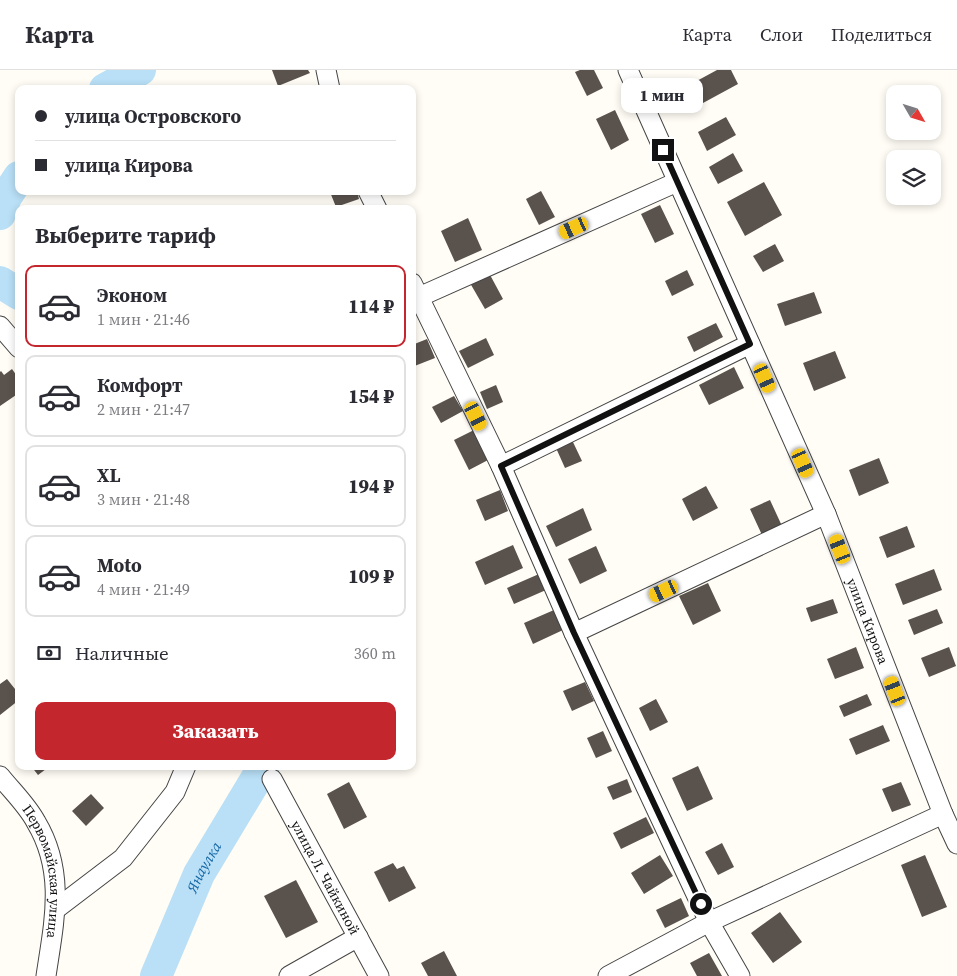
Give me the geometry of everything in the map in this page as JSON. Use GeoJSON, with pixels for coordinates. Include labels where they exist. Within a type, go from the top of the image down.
{"type":"FeatureCollection","features":[{"type":"Feature","properties":{"kind":"street"},"geometry":{"type":"LineString","coordinates":[[326,70],[329,85]]}},
{"type":"Feature","properties":{"kind":"street","name":"улица Кирова"},"geometry":{"type":"LineString","coordinates":[[628,70],[826,514],[943,814],[957,844]]}},
{"type":"Feature","properties":{"kind":"street"},"geometry":{"type":"LineString","coordinates":[[677,182],[416,290],[501,466],[574,633],[710,922],[740,976]]}},
{"type":"Feature","properties":{"kind":"street"},"geometry":{"type":"LineString","coordinates":[[0,326],[15,343]]}},
{"type":"Feature","properties":{"kind":"street"},"geometry":{"type":"LineString","coordinates":[[501,466],[750,344]]}},
{"type":"Feature","properties":{"kind":"street"},"geometry":{"type":"LineString","coordinates":[[574,633],[826,514]]}},
{"type":"Feature","properties":{"kind":"street"},"geometry":{"type":"LineString","coordinates":[[56,909],[123,858],[175,792],[184,770]]}},
{"type":"Feature","properties":{"kind":"street","name":"Первомайская улица"},"geometry":{"type":"LineString","coordinates":[[0,776],[36,821],[53,858],[56,909],[46,976]]}},
{"type":"Feature","properties":{"kind":"street","name":"улица Л. Чайкиной"},"geometry":{"type":"LineString","coordinates":[[272,780],[379,976]]}},
{"type":"Feature","properties":{"kind":"street"},"geometry":{"type":"LineString","coordinates":[[608,976],[710,922],[943,814]]}},
{"type":"Feature","properties":{"kind":"street"},"geometry":{"type":"LineString","coordinates":[[289,976],[358,937]]}},
{"type":"Feature","properties":{"kind":"building"},"geometry":{"type":"Polygon","coordinates":[[[272,70],[308,70],[310,73],[280,85],[278,85],[272,70]]]}},
{"type":"Feature","properties":{"kind":"building"},"geometry":{"type":"Polygon","coordinates":[[[594,70],[603,88],[587,96],[575,72],[594,70]]]}},
{"type":"Feature","properties":{"kind":"building"},"geometry":{"type":"Polygon","coordinates":[[[717,70],[731,70],[738,84],[703,103],[693,83],[717,70]]]}},
{"type":"Feature","properties":{"kind":"building"},"geometry":{"type":"Polygon","coordinates":[[[615,110],[629,140],[611,150],[596,119],[615,110]]]}},
{"type":"Feature","properties":{"kind":"building"},"geometry":{"type":"Polygon","coordinates":[[[726,117],[736,135],[707,151],[698,132],[726,117]]]}},
{"type":"Feature","properties":{"kind":"building"},"geometry":{"type":"Polygon","coordinates":[[[733,153],[743,171],[718,184],[709,167],[733,153]]]}},
{"type":"Feature","properties":{"kind":"building"},"geometry":{"type":"Polygon","coordinates":[[[764,182],[782,215],[745,236],[727,202],[764,182]]]}},
{"type":"Feature","properties":{"kind":"building"},"geometry":{"type":"Polygon","coordinates":[[[541,191],[555,217],[539,225],[526,199],[541,191]]]}},
{"type":"Feature","properties":{"kind":"building"},"geometry":{"type":"Polygon","coordinates":[[[331,195],[358,195],[359,199],[342,205],[335,205],[331,195]]]}},
{"type":"Feature","properties":{"kind":"building"},"geometry":{"type":"Polygon","coordinates":[[[660,205],[674,234],[655,243],[641,214],[660,205]]]}},
{"type":"Feature","properties":{"kind":"building"},"geometry":{"type":"Polygon","coordinates":[[[468,218],[482,250],[455,262],[441,231],[468,218]]]}},
{"type":"Feature","properties":{"kind":"building"},"geometry":{"type":"Polygon","coordinates":[[[775,244],[784,261],[763,272],[753,256],[775,244]]]}},
{"type":"Feature","properties":{"kind":"building"},"geometry":{"type":"Polygon","coordinates":[[[687,270],[694,285],[672,296],[665,281],[687,270]]]}},
{"type":"Feature","properties":{"kind":"building"},"geometry":{"type":"Polygon","coordinates":[[[489,273],[503,299],[485,309],[470,283],[489,273]]]}},
{"type":"Feature","properties":{"kind":"building"},"geometry":{"type":"Polygon","coordinates":[[[814,292],[822,313],[785,326],[777,304],[814,292]]]}},
{"type":"Feature","properties":{"kind":"building"},"geometry":{"type":"Polygon","coordinates":[[[716,323],[723,337],[694,352],[687,337],[716,323]]]}},
{"type":"Feature","properties":{"kind":"building"},"geometry":{"type":"Polygon","coordinates":[[[486,338],[494,355],[468,368],[459,351],[486,338]]]}},
{"type":"Feature","properties":{"kind":"building"},"geometry":{"type":"Polygon","coordinates":[[[427,339],[435,358],[416,365],[416,343],[427,339]]]}},
{"type":"Feature","properties":{"kind":"building"},"geometry":{"type":"Polygon","coordinates":[[[835,351],[846,378],[814,391],[803,363],[835,351]]]}},
{"type":"Feature","properties":{"kind":"building"},"geometry":{"type":"Polygon","coordinates":[[[734,367],[744,388],[709,405],[699,385],[734,367]]]}},
{"type":"Feature","properties":{"kind":"building"},"geometry":{"type":"Polygon","coordinates":[[[12,369],[15,373],[15,396],[0,406],[1,371],[4,375],[12,369]]]}},
{"type":"Feature","properties":{"kind":"building"},"geometry":{"type":"Polygon","coordinates":[[[496,385],[503,402],[487,409],[480,392],[496,385]]]}},
{"type":"Feature","properties":{"kind":"building"},"geometry":{"type":"Polygon","coordinates":[[[454,396],[463,411],[441,423],[432,407],[454,396]]]}},
{"type":"Feature","properties":{"kind":"building"},"geometry":{"type":"Polygon","coordinates":[[[474,430],[490,459],[469,470],[454,440],[474,430]]]}},
{"type":"Feature","properties":{"kind":"building"},"geometry":{"type":"Polygon","coordinates":[[[572,440],[582,461],[565,468],[556,448],[572,440]]]}},
{"type":"Feature","properties":{"kind":"building"},"geometry":{"type":"Polygon","coordinates":[[[879,458],[889,483],[859,496],[849,470],[879,458]]]}},
{"type":"Feature","properties":{"kind":"building"},"geometry":{"type":"Polygon","coordinates":[[[706,486],[718,508],[693,521],[682,499],[706,486]]]}},
{"type":"Feature","properties":{"kind":"building"},"geometry":{"type":"Polygon","coordinates":[[[500,490],[508,511],[485,521],[476,500],[500,490]]]}},
{"type":"Feature","properties":{"kind":"building"},"geometry":{"type":"Polygon","coordinates":[[[770,500],[782,526],[762,535],[750,509],[770,500]]]}},
{"type":"Feature","properties":{"kind":"building"},"geometry":{"type":"Polygon","coordinates":[[[583,508],[592,530],[556,547],[546,526],[583,508]]]}},
{"type":"Feature","properties":{"kind":"building"},"geometry":{"type":"Polygon","coordinates":[[[907,526],[915,547],[887,558],[879,537],[907,526]]]}},
{"type":"Feature","properties":{"kind":"building"},"geometry":{"type":"Polygon","coordinates":[[[513,545],[523,568],[485,585],[475,562],[513,545]]]}},
{"type":"Feature","properties":{"kind":"building"},"geometry":{"type":"Polygon","coordinates":[[[596,546],[607,571],[580,584],[568,559],[596,546]]]}},
{"type":"Feature","properties":{"kind":"building"},"geometry":{"type":"Polygon","coordinates":[[[934,569],[942,590],[903,605],[895,584],[934,569]]]}},
{"type":"Feature","properties":{"kind":"building"},"geometry":{"type":"Polygon","coordinates":[[[539,574],[546,590],[514,604],[507,588],[539,574]]]}},
{"type":"Feature","properties":{"kind":"building"},"geometry":{"type":"Polygon","coordinates":[[[708,583],[721,611],[693,625],[679,596],[708,583]]]}},
{"type":"Feature","properties":{"kind":"building"},"geometry":{"type":"Polygon","coordinates":[[[833,599],[838,613],[811,622],[806,608],[833,599]]]}},
{"type":"Feature","properties":{"kind":"building"},"geometry":{"type":"Polygon","coordinates":[[[937,609],[943,623],[914,635],[908,620],[937,609]]]}},
{"type":"Feature","properties":{"kind":"building"},"geometry":{"type":"Polygon","coordinates":[[[554,610],[563,630],[533,644],[524,623],[554,610]]]}},
{"type":"Feature","properties":{"kind":"building"},"geometry":{"type":"Polygon","coordinates":[[[856,647],[864,668],[835,679],[827,659],[856,647]]]}},
{"type":"Feature","properties":{"kind":"building"},"geometry":{"type":"Polygon","coordinates":[[[949,647],[956,666],[929,677],[921,658],[949,647]]]}},
{"type":"Feature","properties":{"kind":"building"},"geometry":{"type":"Polygon","coordinates":[[[7,679],[15,689],[15,703],[0,715],[0,684],[7,679]]]}},
{"type":"Feature","properties":{"kind":"building"},"geometry":{"type":"Polygon","coordinates":[[[585,682],[594,701],[572,711],[563,691],[585,682]]]}},
{"type":"Feature","properties":{"kind":"building"},"geometry":{"type":"Polygon","coordinates":[[[867,694],[872,705],[844,717],[839,706],[867,694]]]}},
{"type":"Feature","properties":{"kind":"building"},"geometry":{"type":"Polygon","coordinates":[[[656,699],[668,722],[650,731],[639,708],[656,699]]]}},
{"type":"Feature","properties":{"kind":"building"},"geometry":{"type":"Polygon","coordinates":[[[883,725],[890,741],[856,755],[849,739],[883,725]]]}},
{"type":"Feature","properties":{"kind":"building"},"geometry":{"type":"Polygon","coordinates":[[[603,731],[612,751],[596,758],[587,738],[603,731]]]}},
{"type":"Feature","properties":{"kind":"building"},"geometry":{"type":"Polygon","coordinates":[[[698,766],[713,799],[687,811],[672,778],[698,766]]]}},
{"type":"Feature","properties":{"kind":"building"},"geometry":{"type":"Polygon","coordinates":[[[34,770],[45,770],[38,775],[34,770]]]}},
{"type":"Feature","properties":{"kind":"building"},"geometry":{"type":"Polygon","coordinates":[[[627,779],[632,792],[613,800],[607,787],[627,779]]]}},
{"type":"Feature","properties":{"kind":"building"},"geometry":{"type":"Polygon","coordinates":[[[349,782],[367,817],[344,829],[327,794],[349,782]]]}},
{"type":"Feature","properties":{"kind":"building"},"geometry":{"type":"Polygon","coordinates":[[[901,782],[911,805],[892,812],[882,789],[901,782]]]}},
{"type":"Feature","properties":{"kind":"building"},"geometry":{"type":"Polygon","coordinates":[[[91,794],[104,808],[86,826],[72,811],[91,794]]]}},
{"type":"Feature","properties":{"kind":"building"},"geometry":{"type":"Polygon","coordinates":[[[646,817],[654,833],[621,849],[613,833],[646,817]]]}},
{"type":"Feature","properties":{"kind":"building"},"geometry":{"type":"Polygon","coordinates":[[[722,843],[734,867],[718,875],[705,852],[722,843]]]}},
{"type":"Feature","properties":{"kind":"building"},"geometry":{"type":"Polygon","coordinates":[[[660,855],[673,876],[644,894],[631,873],[660,855]]]}},
{"type":"Feature","properties":{"kind":"building"},"geometry":{"type":"Polygon","coordinates":[[[925,855],[947,907],[922,917],[901,865],[925,855]]]}},
{"type":"Feature","properties":{"kind":"building"},"geometry":{"type":"Polygon","coordinates":[[[393,863],[397,869],[404,866],[416,888],[389,902],[374,872],[393,863]]]}},
{"type":"Feature","properties":{"kind":"building"},"geometry":{"type":"Polygon","coordinates":[[[296,880],[318,922],[286,938],[264,896],[296,880]]]}},
{"type":"Feature","properties":{"kind":"building"},"geometry":{"type":"Polygon","coordinates":[[[681,898],[689,916],[665,928],[656,910],[681,898]]]}},
{"type":"Feature","properties":{"kind":"building"},"geometry":{"type":"Polygon","coordinates":[[[780,912],[802,942],[773,963],[751,933],[780,912]]]}},
{"type":"Feature","properties":{"kind":"building"},"geometry":{"type":"Polygon","coordinates":[[[444,951],[457,976],[428,976],[421,963],[444,951]]]}},
{"type":"Feature","properties":{"kind":"building"},"geometry":{"type":"Polygon","coordinates":[[[709,953],[722,976],[697,976],[690,963],[709,953]]]}},
{"type":"Feature","properties":{"kind":"waterway","name":"Янаулка"},"geometry":{"type":"LineString","coordinates":[[112,85],[140,70]]}},
{"type":"Feature","properties":{"kind":"waterway","name":"Янаулка"},"geometry":{"type":"LineString","coordinates":[[0,214],[6,197],[15,183]]}},
{"type":"Feature","properties":{"kind":"waterway","name":"Янаулка"},"geometry":{"type":"LineString","coordinates":[[0,282],[15,291]]}},
{"type":"Feature","properties":{"kind":"waterway","name":"Янаулка"},"geometry":{"type":"LineString","coordinates":[[156,976],[199,874],[262,770]]}},
{"type":"Feature","properties":{"kind":"route"},"geometry":{"type":"LineString","coordinates":[[663,150],[750,344],[501,466],[574,633],[701,904]]}}]}
